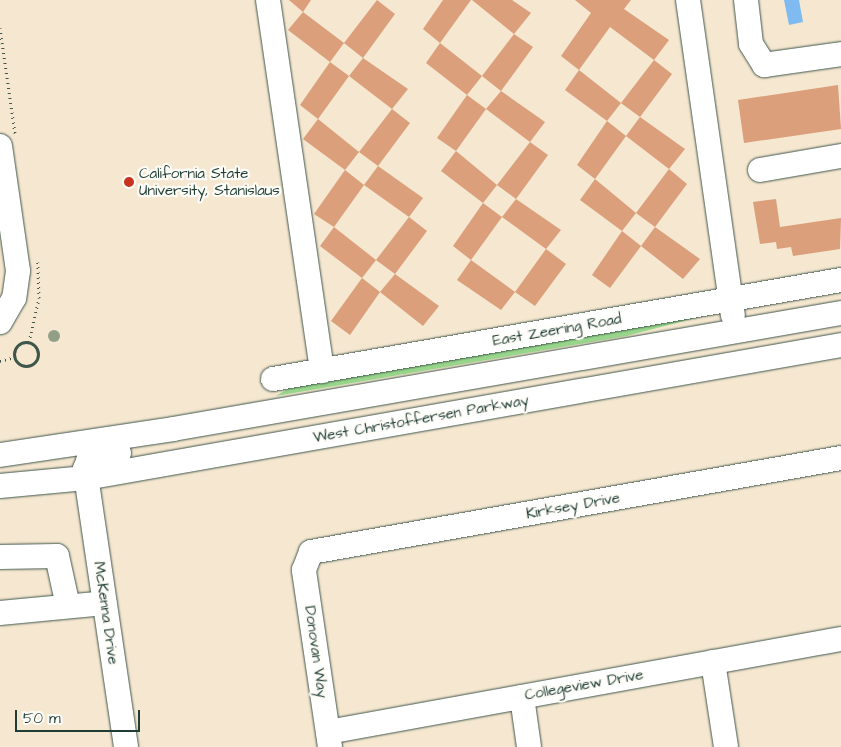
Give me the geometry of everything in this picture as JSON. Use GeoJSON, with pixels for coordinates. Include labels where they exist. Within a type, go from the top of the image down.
{"type":"FeatureCollection","features":[{"type":"Feature","properties":{"kind":"street"},"geometry":{"type":"LineString","coordinates":[[268,0],[322,371]]}},
{"type":"Feature","properties":{"kind":"street"},"geometry":{"type":"LineString","coordinates":[[688,0],[736,332]]}},
{"type":"Feature","properties":{"kind":"street"},"geometry":{"type":"LineString","coordinates":[[746,0],[751,44],[764,65],[841,54]]}},
{"type":"Feature","properties":{"kind":"street"},"geometry":{"type":"LineString","coordinates":[[0,146],[8,256],[18,284],[0,322]]}},
{"type":"Feature","properties":{"kind":"street"},"geometry":{"type":"LineString","coordinates":[[760,170],[841,156]]}},
{"type":"Feature","properties":{"kind":"street","name":"East Zeering Road"},"geometry":{"type":"LineString","coordinates":[[273,379],[841,280]]}},
{"type":"Feature","properties":{"kind":"street"},"geometry":{"type":"LineString","coordinates":[[0,455],[174,429],[841,313]]}},
{"type":"Feature","properties":{"kind":"street","name":"West Christoffersen Parkway"},"geometry":{"type":"LineString","coordinates":[[0,486],[86,478],[841,345]]}},
{"type":"Feature","properties":{"kind":"street"},"geometry":{"type":"LineString","coordinates":[[86,478],[89,459],[160,445],[170,439],[174,429]]}},
{"type":"Feature","properties":{"kind":"street","name":"Kirksey Drive"},"geometry":{"type":"LineString","coordinates":[[306,556],[318,550],[841,458]]}},
{"type":"Feature","properties":{"kind":"street","name":"McKenna Drive"},"geometry":{"type":"LineString","coordinates":[[86,478],[126,747]]}},
{"type":"Feature","properties":{"kind":"street"},"geometry":{"type":"LineString","coordinates":[[0,557],[57,556],[68,606]]}},
{"type":"Feature","properties":{"kind":"street","name":"Donovan Way"},"geometry":{"type":"LineString","coordinates":[[306,556],[304,570],[329,740]]}},
{"type":"Feature","properties":{"kind":"street"},"geometry":{"type":"LineString","coordinates":[[0,612],[105,603]]}},
{"type":"Feature","properties":{"kind":"street","name":"Collegeview Drive"},"geometry":{"type":"LineString","coordinates":[[329,740],[522,697],[841,639]]}},
{"type":"Feature","properties":{"kind":"street"},"geometry":{"type":"LineString","coordinates":[[713,662],[726,747]]}},
{"type":"Feature","properties":{"kind":"street"},"geometry":{"type":"LineString","coordinates":[[522,697],[529,747]]}},
{"type":"Feature","properties":{"kind":"path"},"geometry":{"type":"LineString","coordinates":[[29,342],[37,349],[38,357],[30,365],[23,365],[15,357],[21,344],[29,342]]}},
{"type":"Feature","properties":{"kind":"path"},"geometry":{"type":"LineString","coordinates":[[0,361],[15,357]]}},
{"type":"Feature","properties":{"kind":"green space"},"geometry":{"type":"Polygon","coordinates":[[[715,313],[626,336],[276,396],[289,388],[715,313]]]}},
{"type":"Feature","properties":{"kind":"water"},"geometry":{"type":"Polygon","coordinates":[[[784,0],[799,0],[803,22],[789,25],[784,0]]]}},
{"type":"Feature","properties":{"kind":"building"},"geometry":{"type":"Polygon","coordinates":[[[289,0],[311,0],[303,12],[289,0]]]}},
{"type":"Feature","properties":{"kind":"building"},"geometry":{"type":"Polygon","coordinates":[[[377,0],[395,14],[363,58],[344,43],[377,0]]]}},
{"type":"Feature","properties":{"kind":"building"},"geometry":{"type":"Polygon","coordinates":[[[443,0],[471,0],[440,43],[423,29],[443,0]]]}},
{"type":"Feature","properties":{"kind":"building"},"geometry":{"type":"Polygon","coordinates":[[[472,0],[512,0],[531,13],[514,34],[472,0]]]}},
{"type":"Feature","properties":{"kind":"building"},"geometry":{"type":"Polygon","coordinates":[[[575,0],[631,0],[624,9],[669,40],[654,60],[610,27],[579,70],[561,56],[591,13],[575,0]]]}},
{"type":"Feature","properties":{"kind":"building"},"geometry":{"type":"Polygon","coordinates":[[[303,12],[344,43],[330,62],[288,30],[303,12]]]}},
{"type":"Feature","properties":{"kind":"building"},"geometry":{"type":"Polygon","coordinates":[[[514,34],[533,47],[501,91],[482,76],[514,34]]]}},
{"type":"Feature","properties":{"kind":"building"},"geometry":{"type":"Polygon","coordinates":[[[440,43],[482,76],[467,95],[426,63],[440,43]]]}},
{"type":"Feature","properties":{"kind":"building"},"geometry":{"type":"Polygon","coordinates":[[[363,58],[408,89],[392,109],[349,76],[363,58]]]}},
{"type":"Feature","properties":{"kind":"building"},"geometry":{"type":"Polygon","coordinates":[[[654,60],[672,74],[640,117],[621,103],[654,60]]]}},
{"type":"Feature","properties":{"kind":"building"},"geometry":{"type":"Polygon","coordinates":[[[330,62],[349,76],[318,119],[300,105],[330,62]]]}},
{"type":"Feature","properties":{"kind":"building"},"geometry":{"type":"Polygon","coordinates":[[[579,70],[621,103],[607,121],[565,90],[579,70]]]}},
{"type":"Feature","properties":{"kind":"building"},"geometry":{"type":"Polygon","coordinates":[[[838,85],[841,129],[744,143],[738,100],[838,85]]]}},
{"type":"Feature","properties":{"kind":"building"},"geometry":{"type":"Polygon","coordinates":[[[501,91],[545,122],[530,142],[486,109],[501,91]]]}},
{"type":"Feature","properties":{"kind":"building"},"geometry":{"type":"Polygon","coordinates":[[[467,95],[486,109],[456,151],[437,138],[467,95]]]}},
{"type":"Feature","properties":{"kind":"building"},"geometry":{"type":"Polygon","coordinates":[[[392,109],[410,123],[378,166],[359,152],[392,109]]]}},
{"type":"Feature","properties":{"kind":"building"},"geometry":{"type":"Polygon","coordinates":[[[640,117],[685,149],[669,169],[626,136],[640,117]]]}},
{"type":"Feature","properties":{"kind":"building"},"geometry":{"type":"Polygon","coordinates":[[[318,119],[359,152],[345,170],[303,139],[318,119]]]}},
{"type":"Feature","properties":{"kind":"building"},"geometry":{"type":"Polygon","coordinates":[[[607,121],[626,136],[595,179],[577,165],[607,121]]]}},
{"type":"Feature","properties":{"kind":"building"},"geometry":{"type":"Polygon","coordinates":[[[530,142],[548,155],[516,199],[497,185],[530,142]]]}},
{"type":"Feature","properties":{"kind":"building"},"geometry":{"type":"Polygon","coordinates":[[[456,151],[497,185],[483,203],[441,171],[456,151]]]}},
{"type":"Feature","properties":{"kind":"building"},"geometry":{"type":"Polygon","coordinates":[[[378,166],[423,198],[409,217],[364,185],[378,166]]]}},
{"type":"Feature","properties":{"kind":"building"},"geometry":{"type":"Polygon","coordinates":[[[669,169],[687,184],[655,227],[636,213],[669,169]]]}},
{"type":"Feature","properties":{"kind":"building"},"geometry":{"type":"Polygon","coordinates":[[[345,170],[364,185],[334,227],[314,214],[345,170]]]}},
{"type":"Feature","properties":{"kind":"building"},"geometry":{"type":"Polygon","coordinates":[[[595,179],[636,213],[622,231],[580,200],[595,179]]]}},
{"type":"Feature","properties":{"kind":"building"},"geometry":{"type":"Polygon","coordinates":[[[516,199],[561,230],[546,249],[502,217],[516,199]]]}},
{"type":"Feature","properties":{"kind":"building"},"geometry":{"type":"Polygon","coordinates":[[[776,199],[780,227],[841,218],[840,249],[793,256],[791,247],[777,249],[776,242],[760,244],[753,202],[776,199]]]}},
{"type":"Feature","properties":{"kind":"building"},"geometry":{"type":"Polygon","coordinates":[[[483,203],[502,217],[471,260],[453,246],[483,203]]]}},
{"type":"Feature","properties":{"kind":"building"},"geometry":{"type":"Polygon","coordinates":[[[409,217],[427,231],[395,274],[376,260],[409,217]]]}},
{"type":"Feature","properties":{"kind":"building"},"geometry":{"type":"Polygon","coordinates":[[[334,227],[376,260],[362,278],[320,246],[334,227]]]}},
{"type":"Feature","properties":{"kind":"building"},"geometry":{"type":"Polygon","coordinates":[[[655,227],[700,259],[683,279],[641,246],[655,227]]]}},
{"type":"Feature","properties":{"kind":"building"},"geometry":{"type":"Polygon","coordinates":[[[622,231],[641,246],[610,288],[592,275],[622,231]]]}},
{"type":"Feature","properties":{"kind":"building"},"geometry":{"type":"Polygon","coordinates":[[[546,249],[566,264],[535,306],[515,292],[546,249]]]}},
{"type":"Feature","properties":{"kind":"building"},"geometry":{"type":"Polygon","coordinates":[[[471,260],[515,292],[501,310],[457,280],[471,260]]]}},
{"type":"Feature","properties":{"kind":"building"},"geometry":{"type":"Polygon","coordinates":[[[395,274],[439,306],[423,326],[380,292],[395,274]]]}},
{"type":"Feature","properties":{"kind":"building"},"geometry":{"type":"Polygon","coordinates":[[[362,278],[380,292],[350,335],[331,321],[362,278]]]}},
{"type":"Feature","properties":{"kind":"place","name":"California State University, Stanislaus"},"geometry":{"type":"Point","coordinates":[129,182]}}]}
